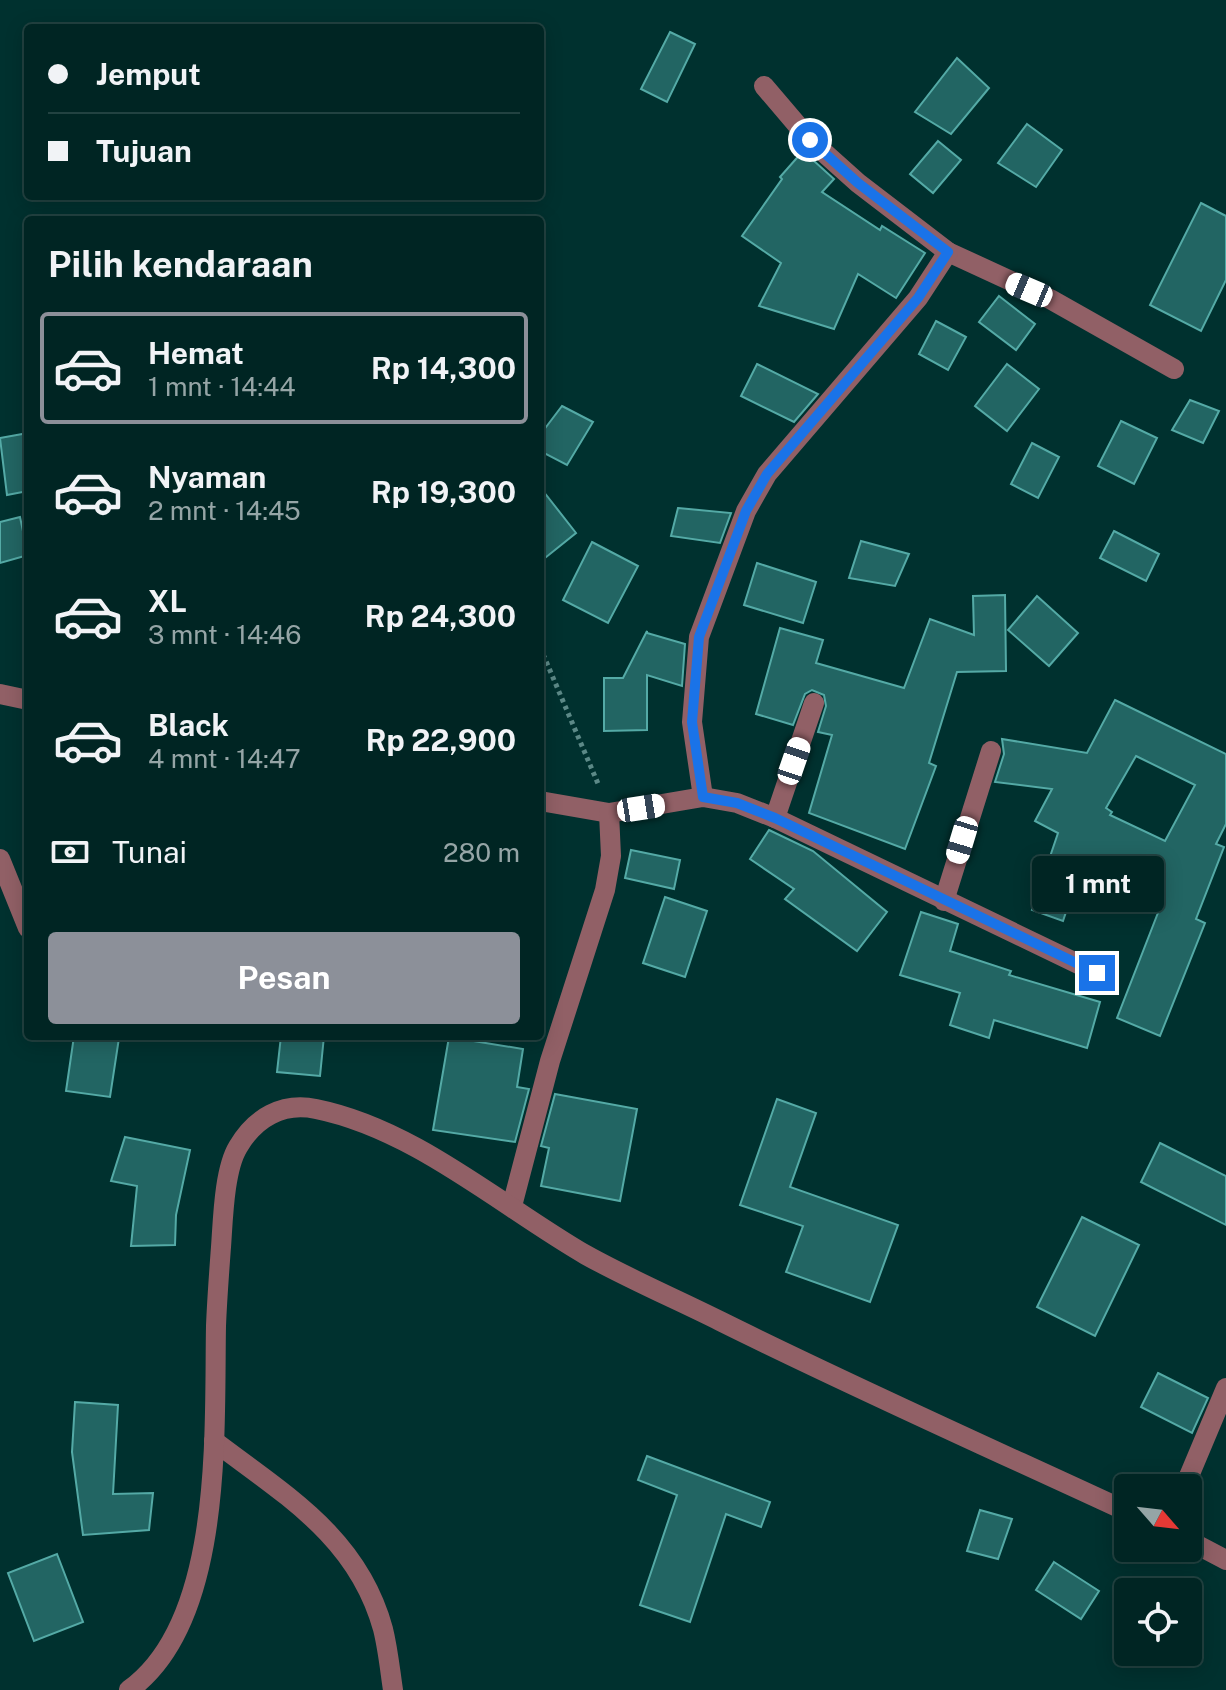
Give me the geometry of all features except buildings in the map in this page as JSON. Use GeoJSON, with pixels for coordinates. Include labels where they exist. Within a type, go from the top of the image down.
{"type":"FeatureCollection","features":[{"type":"Feature","properties":{"kind":"street"},"geometry":{"type":"LineString","coordinates":[[764,86],[810,140],[834,162],[948,252],[1050,299],[1174,369]]}},
{"type":"Feature","properties":{"kind":"street"},"geometry":{"type":"LineString","coordinates":[[703,797],[692,722],[699,637],[746,511],[767,474],[918,298],[948,252]]}},
{"type":"Feature","properties":{"kind":"street"},"geometry":{"type":"LineString","coordinates":[[0,694],[24,699]]}},
{"type":"Feature","properties":{"kind":"street"},"geometry":{"type":"LineString","coordinates":[[775,818],[814,703]]}},
{"type":"Feature","properties":{"kind":"street"},"geometry":{"type":"LineString","coordinates":[[944,901],[991,751]]}},
{"type":"Feature","properties":{"kind":"street"},"geometry":{"type":"LineString","coordinates":[[544,802],[609,813],[703,797],[737,803],[775,818],[1097,973]]}},
{"type":"Feature","properties":{"kind":"street"},"geometry":{"type":"LineString","coordinates":[[512,1206],[550,1061],[605,890],[611,856],[609,813]]}},
{"type":"Feature","properties":{"kind":"street"},"geometry":{"type":"LineString","coordinates":[[0,859],[24,918]]}},
{"type":"Feature","properties":{"kind":"street"},"geometry":{"type":"LineString","coordinates":[[129,1690],[144,1679],[172,1644],[192,1597],[203,1551],[214,1441],[216,1319],[224,1210],[235,1151],[253,1125],[283,1107],[315,1109],[380,1129],[512,1206],[586,1255],[763,1343],[1114,1506]]}},
{"type":"Feature","properties":{"kind":"street"},"geometry":{"type":"LineString","coordinates":[[1190,1474],[1224,1397]]}},
{"type":"Feature","properties":{"kind":"street"},"geometry":{"type":"LineString","coordinates":[[214,1441],[327,1529],[356,1568],[382,1628],[393,1690]]}},
{"type":"Feature","properties":{"kind":"street"},"geometry":{"type":"LineString","coordinates":[[1202,1547],[1226,1560]]}},
{"type":"Feature","properties":{"kind":"path"},"geometry":{"type":"LineString","coordinates":[[544,657],[609,813]]}},
{"type":"Feature","properties":{"kind":"route"},"geometry":{"type":"LineString","coordinates":[[810,140],[858,183],[948,252],[918,298],[767,474],[746,511],[699,637],[692,722],[703,797],[737,803],[775,818],[1097,973]]}}]}
